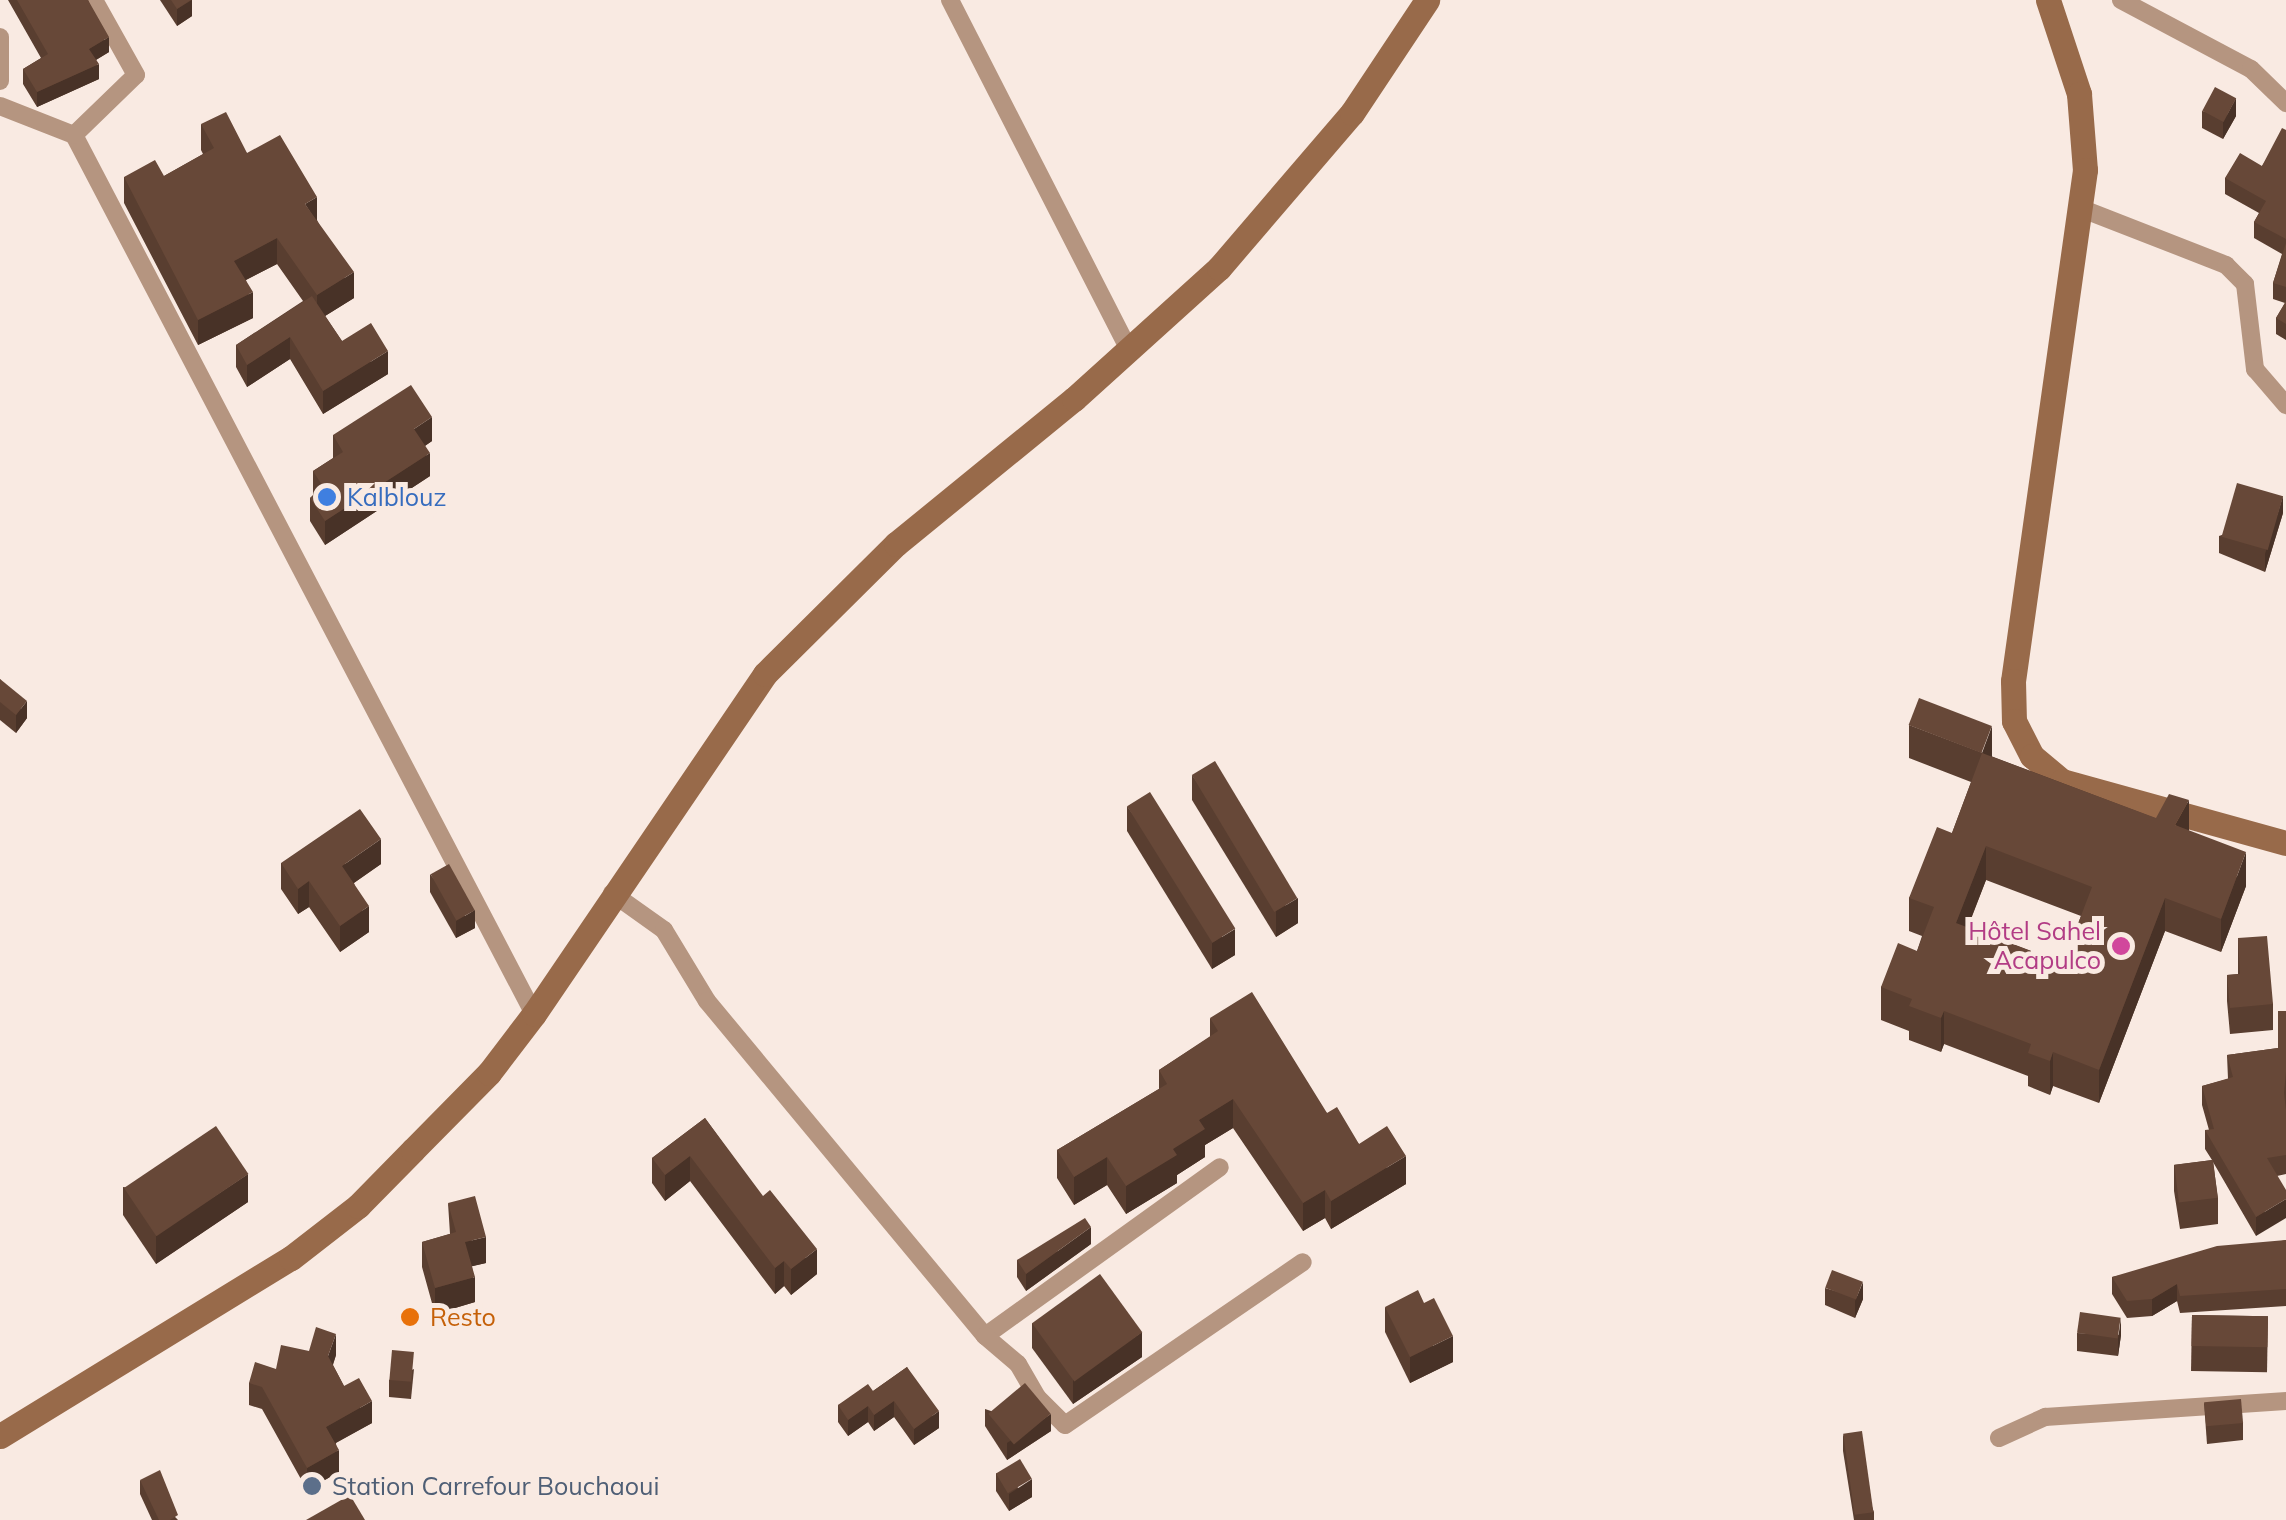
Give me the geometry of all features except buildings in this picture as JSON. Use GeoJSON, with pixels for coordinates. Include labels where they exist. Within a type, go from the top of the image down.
{"type":"FeatureCollection","features":[{"type":"Feature","properties":{"kind":"main road"},"geometry":{"type":"LineString","coordinates":[[0,1436],[323,1234],[490,1073],[534,1014],[718,737],[822,611],[1130,351],[1280,202],[1352,113],[1427,0]]}},
{"type":"Feature","properties":{"kind":"main road"},"geometry":{"type":"LineString","coordinates":[[2048,0],[2080,94],[2085,132],[2080,208],[2014,681],[2014,721],[2032,756],[2062,781],[2286,843]]}},
{"type":"Feature","properties":{"kind":"street"},"geometry":{"type":"LineString","coordinates":[[74,134],[136,76],[94,0]]}},
{"type":"Feature","properties":{"kind":"street"},"geometry":{"type":"LineString","coordinates":[[950,0],[1130,351]]}},
{"type":"Feature","properties":{"kind":"street"},"geometry":{"type":"LineString","coordinates":[[2120,0],[2252,69],[2286,103]]}},
{"type":"Feature","properties":{"kind":"street"},"geometry":{"type":"LineString","coordinates":[[0,36],[0,81]]}},
{"type":"Feature","properties":{"kind":"street"},"geometry":{"type":"LineString","coordinates":[[0,106],[74,134],[534,1014]]}},
{"type":"Feature","properties":{"kind":"street"},"geometry":{"type":"LineString","coordinates":[[2080,208],[2226,265],[2245,284],[2255,369],[2286,405]]}},
{"type":"Feature","properties":{"kind":"street"},"geometry":{"type":"LineString","coordinates":[[612,893],[664,930],[706,1000],[985,1336],[1018,1364],[1065,1425],[1303,1262]]}},
{"type":"Feature","properties":{"kind":"street"},"geometry":{"type":"LineString","coordinates":[[985,1336],[1220,1167]]}},
{"type":"Feature","properties":{"kind":"street"},"geometry":{"type":"LineString","coordinates":[[1999,1438],[2045,1417],[2286,1401]]}},
{"type":"Feature","properties":{"kind":"place","name":"Kalblouz"},"geometry":{"type":"Point","coordinates":[327,497]}},
{"type":"Feature","properties":{"kind":"place","name":"Hôtel Sahel Acapulco"},"geometry":{"type":"Point","coordinates":[2121,946]}},
{"type":"Feature","properties":{"kind":"place","name":"Resto"},"geometry":{"type":"Point","coordinates":[410,1317]}},
{"type":"Feature","properties":{"kind":"place","name":"Station Carrefour Bouchaoui"},"geometry":{"type":"Point","coordinates":[312,1486]}}]}
